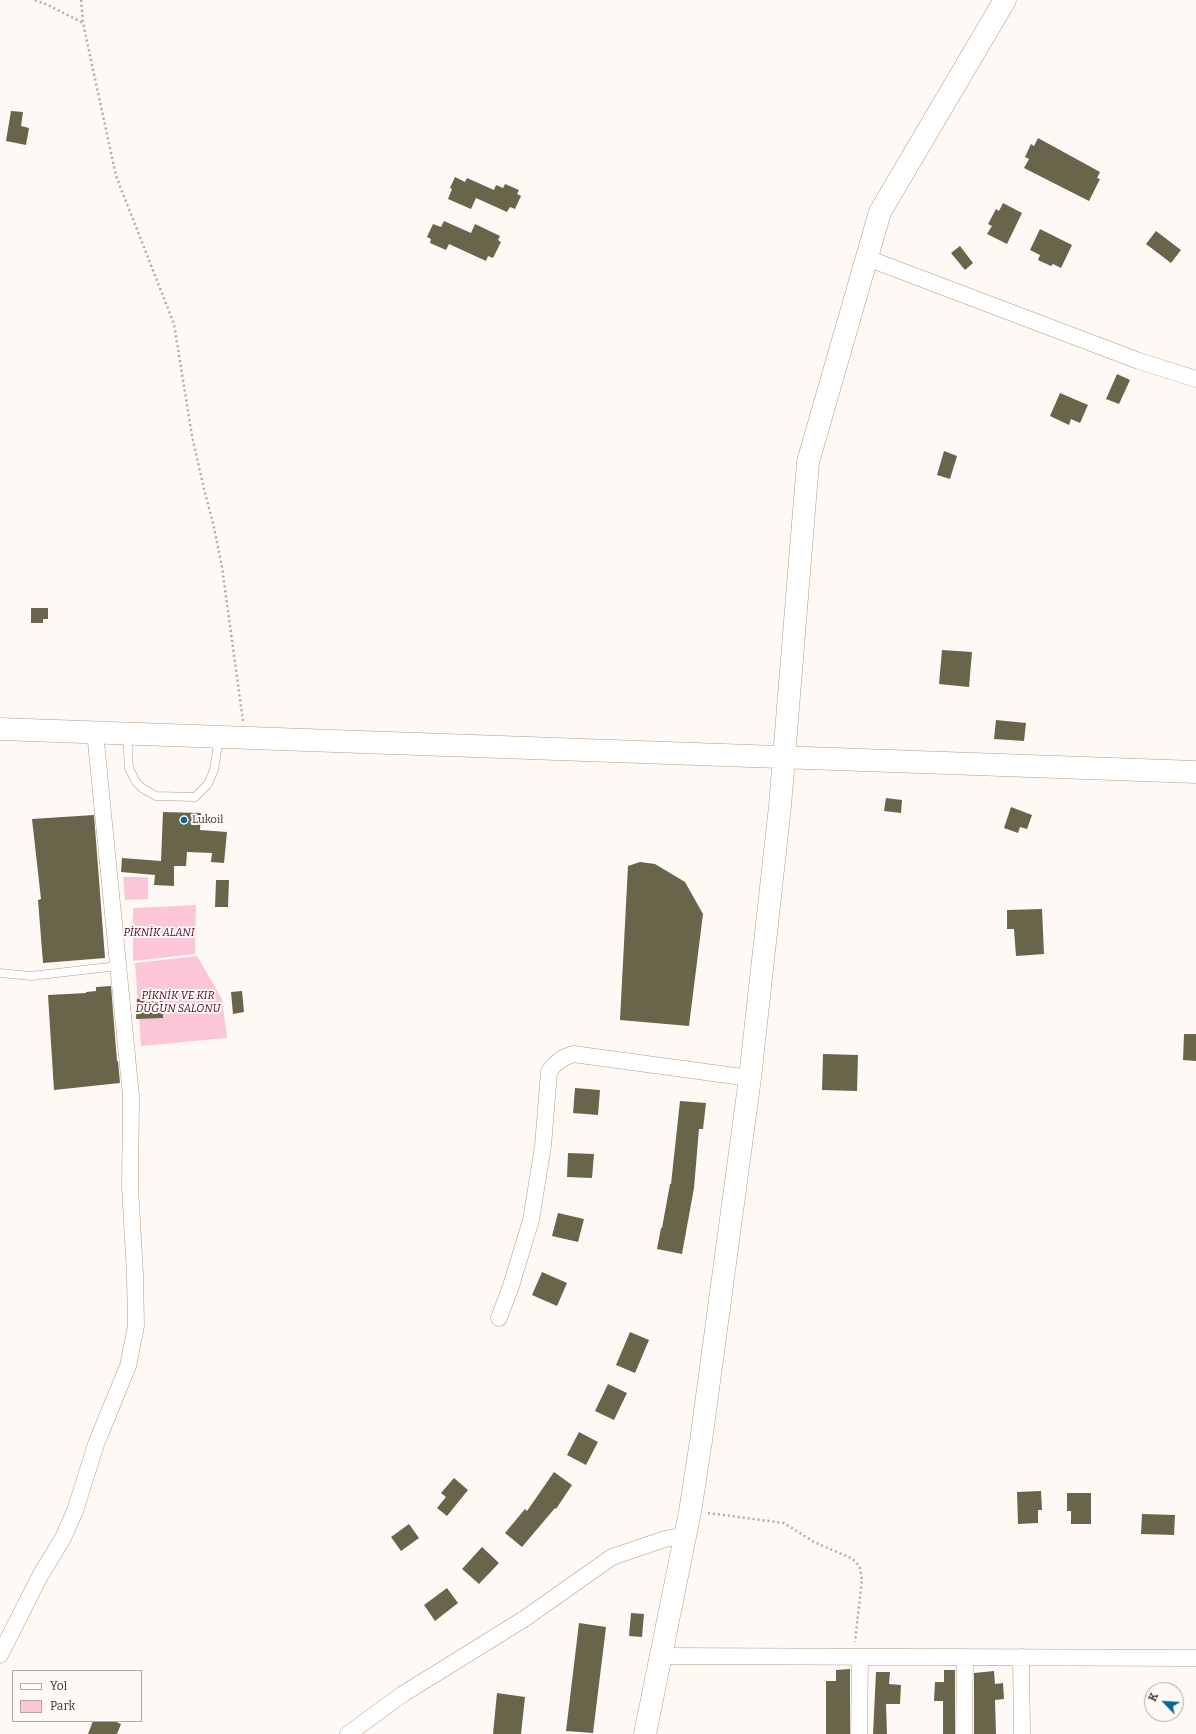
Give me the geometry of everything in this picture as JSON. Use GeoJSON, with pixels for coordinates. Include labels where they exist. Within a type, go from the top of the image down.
{"type":"FeatureCollection","features":[{"type":"Feature","properties":{"kind":"street"},"geometry":{"type":"LineString","coordinates":[[645,1734],[690,1512],[750,1078],[785,757],[808,462],[880,212],[1005,0]]}},
{"type":"Feature","properties":{"kind":"street"},"geometry":{"type":"LineString","coordinates":[[867,258],[1139,361],[1196,379]]}},
{"type":"Feature","properties":{"kind":"street"},"geometry":{"type":"LineString","coordinates":[[0,729],[1196,772]]}},
{"type":"Feature","properties":{"kind":"street"},"geometry":{"type":"LineString","coordinates":[[0,1655],[40,1576],[63,1538],[76,1511],[96,1444],[127,1371],[135,1338],[136,1274],[130,1187],[131,1096],[95,732]]}},
{"type":"Feature","properties":{"kind":"street"},"geometry":{"type":"LineString","coordinates":[[499,1318],[511,1286],[531,1220],[543,1146],[549,1072],[558,1061],[573,1054],[750,1078]]}},
{"type":"Feature","properties":{"kind":"street"},"geometry":{"type":"LineString","coordinates":[[348,1734],[403,1694],[524,1619],[612,1557],[664,1540],[686,1535]]}},
{"type":"Feature","properties":{"kind":"street"},"geometry":{"type":"LineString","coordinates":[[661,1656],[1196,1658]]}},
{"type":"Feature","properties":{"kind":"street"},"geometry":{"type":"LineString","coordinates":[[857,1657],[858,1734]]}},
{"type":"Feature","properties":{"kind":"street"},"geometry":{"type":"LineString","coordinates":[[964,1734],[965,1657]]}},
{"type":"Feature","properties":{"kind":"street"},"geometry":{"type":"LineString","coordinates":[[1020,1657],[1022,1734]]}},
{"type":"Feature","properties":{"kind":"lane"},"geometry":{"type":"LineString","coordinates":[[127,733],[130,768],[136,782],[142,788],[156,796],[195,797],[208,784],[214,770],[219,736]]}},
{"type":"Feature","properties":{"kind":"lane"},"geometry":{"type":"LineString","coordinates":[[0,973],[31,976],[118,966]]}},
{"type":"Feature","properties":{"kind":"path"},"geometry":{"type":"LineString","coordinates":[[35,0],[83,23]]}},
{"type":"Feature","properties":{"kind":"path"},"geometry":{"type":"LineString","coordinates":[[81,0],[83,23],[116,176],[174,324],[192,436],[204,489],[214,523],[222,567],[245,737]]}},
{"type":"Feature","properties":{"kind":"path"},"geometry":{"type":"LineString","coordinates":[[690,1512],[736,1516],[784,1523],[814,1542],[851,1558],[856,1562],[860,1568],[862,1580],[857,1657]]}},
{"type":"Feature","properties":{"kind":"green space"},"geometry":{"type":"Polygon","coordinates":[[[123,877],[148,877],[148,899],[125,900],[123,877]]]}},
{"type":"Feature","properties":{"kind":"green space","name":"PİKNİK ALANI"},"geometry":{"type":"Polygon","coordinates":[[[196,905],[195,954],[133,961],[133,908],[196,905]]]}},
{"type":"Feature","properties":{"kind":"green space","name":"PİKNİK VE KIR DÜĞUN SALONU"},"geometry":{"type":"Polygon","coordinates":[[[197,956],[222,999],[227,1038],[141,1046],[135,963],[197,956]]]}},
{"type":"Feature","properties":{"kind":"building"},"geometry":{"type":"Polygon","coordinates":[[[11,111],[23,112],[21,126],[29,128],[26,145],[6,141],[11,111]]]}},
{"type":"Feature","properties":{"kind":"building"},"geometry":{"type":"Polygon","coordinates":[[[1038,138],[1100,172],[1097,178],[1100,179],[1089,201],[1024,168],[1029,159],[1025,157],[1031,144],[1034,146],[1038,138]]]}},
{"type":"Feature","properties":{"kind":"building"},"geometry":{"type":"Polygon","coordinates":[[[455,177],[465,182],[467,178],[494,190],[496,185],[503,188],[505,184],[519,190],[517,194],[521,196],[515,209],[510,207],[507,212],[476,198],[471,209],[448,199],[452,189],[450,188],[455,177]]]}},
{"type":"Feature","properties":{"kind":"building"},"geometry":{"type":"Polygon","coordinates":[[[1003,203],[1022,213],[1007,244],[987,234],[992,226],[988,224],[996,209],[999,211],[1003,203]]]}},
{"type":"Feature","properties":{"kind":"building"},"geometry":{"type":"Polygon","coordinates":[[[444,221],[471,233],[475,224],[500,236],[498,240],[501,242],[493,258],[488,256],[486,261],[449,244],[446,250],[430,243],[431,239],[427,237],[433,224],[441,227],[444,221]]]}},
{"type":"Feature","properties":{"kind":"building"},"geometry":{"type":"Polygon","coordinates":[[[1040,229],[1072,245],[1061,268],[1053,264],[1051,266],[1038,260],[1040,255],[1030,250],[1040,229]]]}},
{"type":"Feature","properties":{"kind":"building"},"geometry":{"type":"Polygon","coordinates":[[[1156,231],[1181,250],[1171,263],[1146,244],[1156,231]]]}},
{"type":"Feature","properties":{"kind":"building"},"geometry":{"type":"Polygon","coordinates":[[[960,246],[973,263],[965,270],[951,253],[960,246]]]}},
{"type":"Feature","properties":{"kind":"building"},"geometry":{"type":"Polygon","coordinates":[[[1117,374],[1130,380],[1119,404],[1106,399],[1117,374]]]}},
{"type":"Feature","properties":{"kind":"building"},"geometry":{"type":"Polygon","coordinates":[[[1060,393],[1088,405],[1080,423],[1071,419],[1069,425],[1050,416],[1060,393]]]}},
{"type":"Feature","properties":{"kind":"building"},"geometry":{"type":"Polygon","coordinates":[[[944,451],[957,456],[950,479],[937,475],[944,451]]]}},
{"type":"Feature","properties":{"kind":"building"},"geometry":{"type":"Polygon","coordinates":[[[31,608],[48,608],[48,619],[43,619],[43,623],[31,623],[31,608]]]}},
{"type":"Feature","properties":{"kind":"building"},"geometry":{"type":"Polygon","coordinates":[[[942,650],[972,652],[969,687],[939,684],[942,650]]]}},
{"type":"Feature","properties":{"kind":"building"},"geometry":{"type":"Polygon","coordinates":[[[996,720],[1026,723],[1024,741],[994,739],[996,720]]]}},
{"type":"Feature","properties":{"kind":"building"},"geometry":{"type":"Polygon","coordinates":[[[886,798],[902,800],[901,813],[884,811],[886,798]]]}},
{"type":"Feature","properties":{"kind":"building"},"geometry":{"type":"Polygon","coordinates":[[[1011,807],[1032,815],[1027,829],[1020,827],[1018,833],[1004,828],[1011,807]]]}},
{"type":"Feature","properties":{"kind":"building"},"geometry":{"type":"Polygon","coordinates":[[[163,812],[201,813],[200,830],[227,832],[224,863],[211,862],[212,853],[187,852],[186,866],[174,866],[174,886],[154,885],[155,875],[121,872],[122,858],[161,861],[163,812]]]}},
{"type":"Feature","properties":{"kind":"building"},"geometry":{"type":"Polygon","coordinates":[[[94,815],[105,958],[43,963],[38,900],[41,899],[32,819],[94,815]]]}},
{"type":"Feature","properties":{"kind":"building"},"geometry":{"type":"Polygon","coordinates":[[[640,862],[655,864],[685,882],[703,914],[689,1026],[620,1020],[628,866],[640,862]]]}},
{"type":"Feature","properties":{"kind":"building"},"geometry":{"type":"Polygon","coordinates":[[[216,880],[229,880],[228,907],[215,907],[216,880]]]}},
{"type":"Feature","properties":{"kind":"building"},"geometry":{"type":"Polygon","coordinates":[[[1042,909],[1044,954],[1016,956],[1014,929],[1007,929],[1007,910],[1042,909]]]}},
{"type":"Feature","properties":{"kind":"building"},"geometry":{"type":"Polygon","coordinates":[[[111,986],[120,1083],[54,1090],[48,995],[86,993],[96,991],[96,987],[111,986]]]}},
{"type":"Feature","properties":{"kind":"building"},"geometry":{"type":"Polygon","coordinates":[[[242,991],[244,1012],[233,1014],[231,992],[242,991]]]}},
{"type":"Feature","properties":{"kind":"building"},"geometry":{"type":"Polygon","coordinates":[[[162,997],[163,1018],[136,1019],[137,999],[162,997]]]}},
{"type":"Feature","properties":{"kind":"building"},"geometry":{"type":"Polygon","coordinates":[[[1184,1034],[1196,1034],[1196,1061],[1183,1060],[1184,1034]]]}},
{"type":"Feature","properties":{"kind":"building"},"geometry":{"type":"Polygon","coordinates":[[[823,1054],[858,1055],[857,1091],[822,1090],[823,1054]]]}},
{"type":"Feature","properties":{"kind":"building"},"geometry":{"type":"Polygon","coordinates":[[[575,1088],[600,1090],[598,1115],[573,1113],[575,1088]]]}},
{"type":"Feature","properties":{"kind":"building"},"geometry":{"type":"Polygon","coordinates":[[[680,1101],[706,1103],[703,1129],[699,1129],[694,1188],[682,1254],[657,1249],[671,1184],[680,1101]]]}},
{"type":"Feature","properties":{"kind":"building"},"geometry":{"type":"Polygon","coordinates":[[[568,1153],[594,1154],[592,1178],[567,1177],[568,1153]]]}},
{"type":"Feature","properties":{"kind":"building"},"geometry":{"type":"Polygon","coordinates":[[[558,1213],[584,1219],[578,1242],[552,1236],[558,1213]]]}},
{"type":"Feature","properties":{"kind":"building"},"geometry":{"type":"Polygon","coordinates":[[[542,1272],[567,1283],[557,1306],[532,1295],[542,1272]]]}},
{"type":"Feature","properties":{"kind":"building"},"geometry":{"type":"Polygon","coordinates":[[[630,1332],[649,1340],[635,1373],[616,1365],[630,1332]]]}},
{"type":"Feature","properties":{"kind":"building"},"geometry":{"type":"Polygon","coordinates":[[[608,1384],[627,1393],[614,1420],[595,1411],[608,1384]]]}},
{"type":"Feature","properties":{"kind":"building"},"geometry":{"type":"Polygon","coordinates":[[[579,1432],[598,1442],[586,1465],[567,1455],[579,1432]]]}},
{"type":"Feature","properties":{"kind":"building"},"geometry":{"type":"Polygon","coordinates":[[[554,1472],[572,1485],[556,1509],[555,1508],[522,1547],[505,1533],[525,1509],[527,1511],[554,1472]]]}},
{"type":"Feature","properties":{"kind":"building"},"geometry":{"type":"Polygon","coordinates":[[[454,1478],[468,1490],[447,1516],[437,1508],[446,1497],[441,1493],[454,1478]]]}},
{"type":"Feature","properties":{"kind":"building"},"geometry":{"type":"Polygon","coordinates":[[[1041,1491],[1042,1510],[1038,1510],[1038,1523],[1018,1524],[1017,1492],[1041,1491]]]}},
{"type":"Feature","properties":{"kind":"building"},"geometry":{"type":"Polygon","coordinates":[[[1067,1493],[1091,1493],[1091,1524],[1071,1524],[1071,1511],[1067,1511],[1067,1493]]]}},
{"type":"Feature","properties":{"kind":"building"},"geometry":{"type":"Polygon","coordinates":[[[1142,1514],[1175,1515],[1174,1535],[1141,1534],[1142,1514]]]}},
{"type":"Feature","properties":{"kind":"building"},"geometry":{"type":"Polygon","coordinates":[[[409,1524],[419,1538],[401,1551],[391,1537],[409,1524]]]}},
{"type":"Feature","properties":{"kind":"building"},"geometry":{"type":"Polygon","coordinates":[[[482,1547],[499,1563],[479,1584],[462,1569],[482,1547]]]}},
{"type":"Feature","properties":{"kind":"building"},"geometry":{"type":"Polygon","coordinates":[[[447,1588],[458,1603],[435,1621],[424,1605],[447,1588]]]}},
{"type":"Feature","properties":{"kind":"building"},"geometry":{"type":"Polygon","coordinates":[[[631,1613],[644,1614],[642,1637],[629,1636],[631,1613]]]}},
{"type":"Feature","properties":{"kind":"building"},"geometry":{"type":"Polygon","coordinates":[[[579,1623],[606,1627],[593,1733],[566,1731],[579,1623]]]}},
{"type":"Feature","properties":{"kind":"building"},"geometry":{"type":"Polygon","coordinates":[[[850,1669],[850,1734],[826,1734],[826,1681],[836,1681],[836,1670],[850,1669]]]}},
{"type":"Feature","properties":{"kind":"building"},"geometry":{"type":"Polygon","coordinates":[[[944,1670],[955,1670],[955,1734],[943,1734],[943,1701],[934,1701],[935,1682],[944,1682],[944,1670]]]}},
{"type":"Feature","properties":{"kind":"building"},"geometry":{"type":"Polygon","coordinates":[[[994,1671],[995,1684],[1003,1683],[1004,1699],[995,1700],[996,1734],[974,1734],[974,1673],[994,1671]]]}},
{"type":"Feature","properties":{"kind":"building"},"geometry":{"type":"Polygon","coordinates":[[[876,1672],[890,1672],[889,1684],[901,1685],[900,1704],[886,1704],[887,1734],[873,1734],[876,1672]]]}},
{"type":"Feature","properties":{"kind":"building"},"geometry":{"type":"Polygon","coordinates":[[[497,1693],[525,1697],[521,1734],[493,1734],[497,1693]]]}},
{"type":"Feature","properties":{"kind":"building"},"geometry":{"type":"Polygon","coordinates":[[[93,1722],[116,1722],[121,1724],[117,1734],[88,1734],[93,1722]]]}},
{"type":"Feature","properties":{"kind":"place","name":"Lukoil"},"geometry":{"type":"Point","coordinates":[184,820]}}]}
